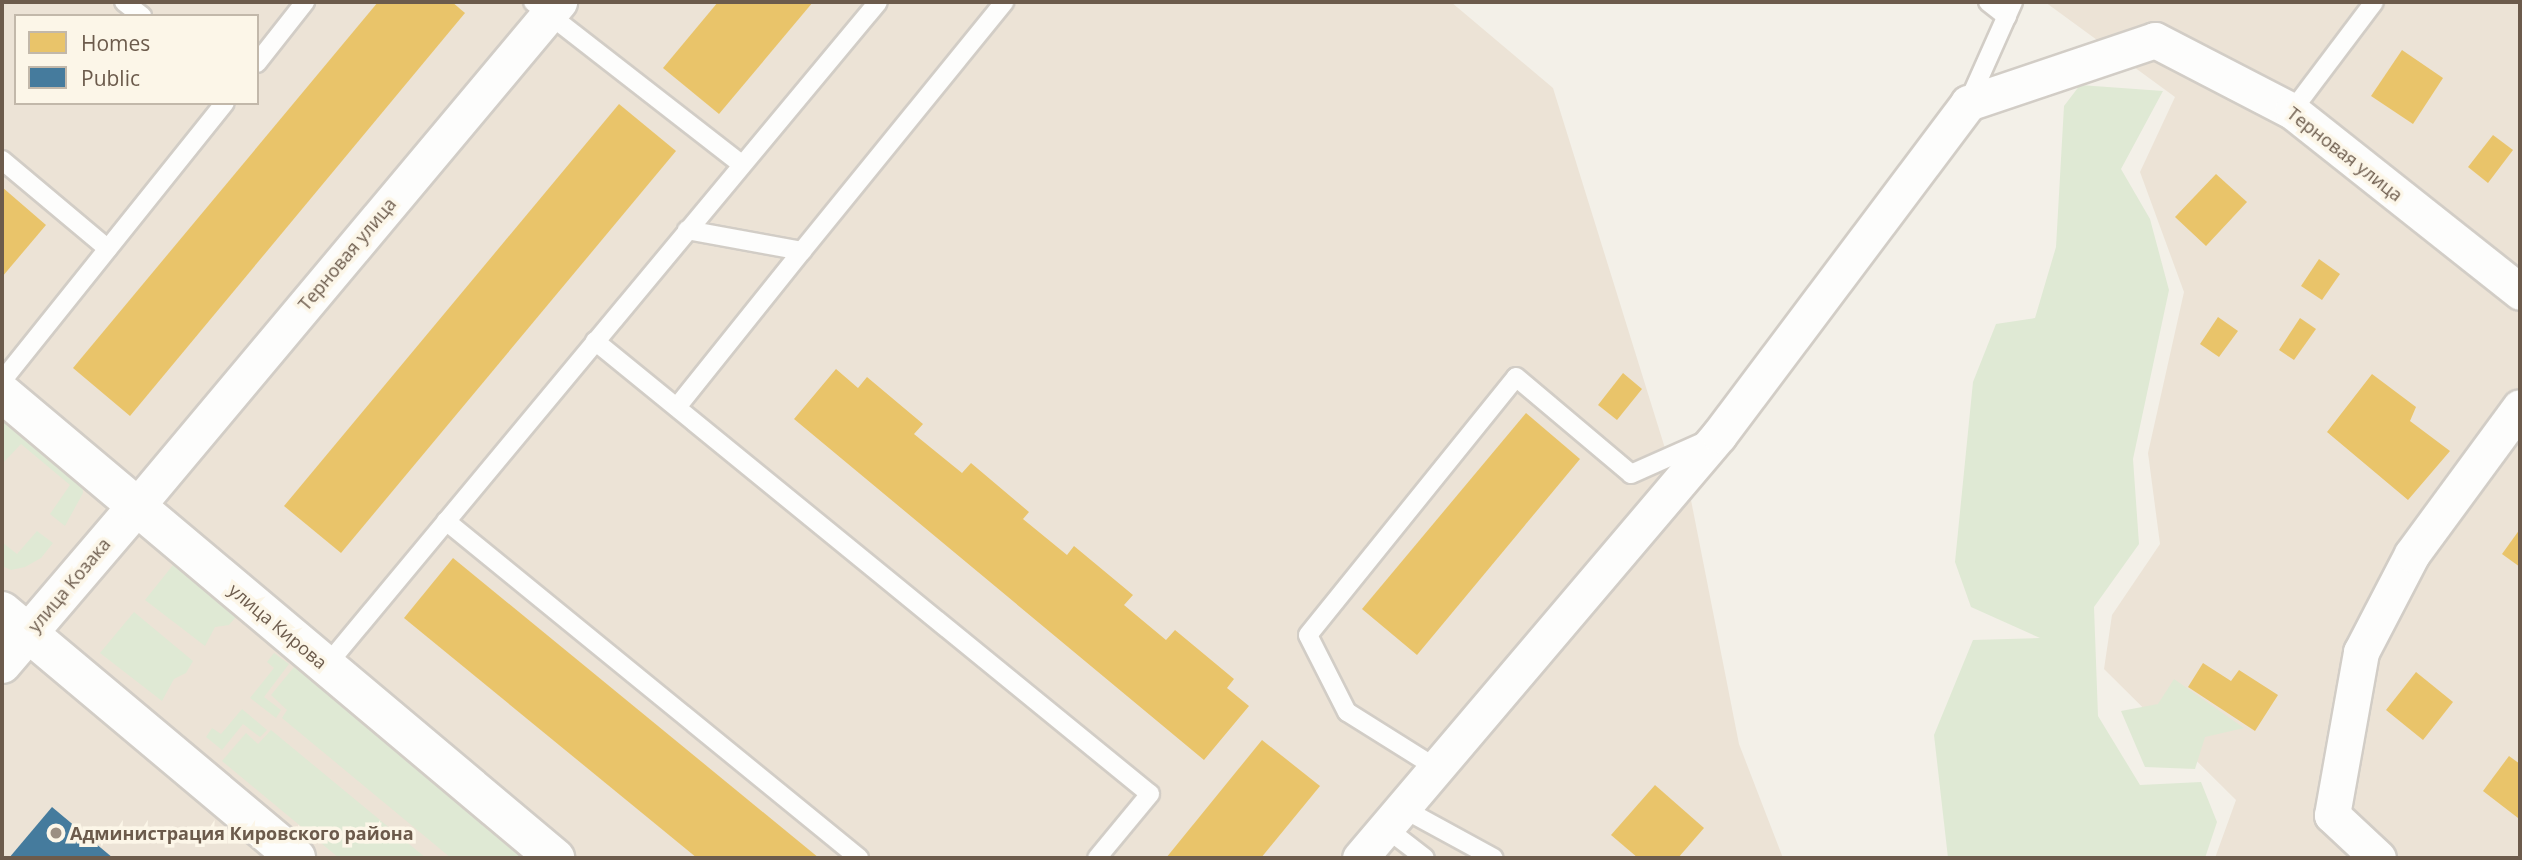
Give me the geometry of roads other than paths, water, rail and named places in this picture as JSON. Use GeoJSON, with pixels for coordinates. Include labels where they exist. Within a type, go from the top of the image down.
{"type":"FeatureCollection","features":[{"type":"Feature","properties":{"kind":"main road","name":"улица Кирова"},"geometry":{"type":"LineString","coordinates":[[2,393],[555,858]]}},
{"type":"Feature","properties":{"kind":"main road","name":"улица Козака"},"geometry":{"type":"LineString","coordinates":[[2,664],[15,622],[135,507]]}},
{"type":"Feature","properties":{"kind":"main road"},"geometry":{"type":"LineString","coordinates":[[15,622],[296,858]]}},
{"type":"Feature","properties":{"kind":"street","name":"Терновая улица"},"geometry":{"type":"LineString","coordinates":[[135,507],[547,6]]}},
{"type":"Feature","properties":{"kind":"street","name":"Терновая улица"},"geometry":{"type":"LineString","coordinates":[[1968,103],[2155,40],[2292,111],[2520,292]]}},
{"type":"Feature","properties":{"kind":"street"},"geometry":{"type":"LineString","coordinates":[[1360,858],[1719,435],[1968,103]]}},
{"type":"Feature","properties":{"kind":"street"},"geometry":{"type":"LineString","coordinates":[[2378,858],[2332,816],[2361,652],[2412,554],[2520,407]]}},
{"type":"Feature","properties":{"kind":"lane"},"geometry":{"type":"LineString","coordinates":[[124,2],[139,14]]}},
{"type":"Feature","properties":{"kind":"lane"},"geometry":{"type":"LineString","coordinates":[[259,60],[304,2]]}},
{"type":"Feature","properties":{"kind":"lane"},"geometry":{"type":"LineString","coordinates":[[326,666],[878,2]]}},
{"type":"Feature","properties":{"kind":"lane"},"geometry":{"type":"LineString","coordinates":[[677,407],[1004,2]]}},
{"type":"Feature","properties":{"kind":"lane"},"geometry":{"type":"LineString","coordinates":[[1968,103],[2010,9],[1988,2]]}},
{"type":"Feature","properties":{"kind":"lane"},"geometry":{"type":"LineString","coordinates":[[2292,111],[2374,2]]}},
{"type":"Feature","properties":{"kind":"lane"},"geometry":{"type":"LineString","coordinates":[[547,6],[741,164]]}},
{"type":"Feature","properties":{"kind":"lane"},"geometry":{"type":"LineString","coordinates":[[2,381],[223,105]]}},
{"type":"Feature","properties":{"kind":"lane"},"geometry":{"type":"LineString","coordinates":[[2,160],[108,248]]}},
{"type":"Feature","properties":{"kind":"lane"},"geometry":{"type":"LineString","coordinates":[[687,230],[802,251]]}},
{"type":"Feature","properties":{"kind":"lane"},"geometry":{"type":"LineString","coordinates":[[595,341],[1150,794],[1097,858]]}},
{"type":"Feature","properties":{"kind":"lane"},"geometry":{"type":"LineString","coordinates":[[1438,769],[1347,712],[1308,635],[1516,377],[1631,474],[1719,435]]}},
{"type":"Feature","properties":{"kind":"lane"},"geometry":{"type":"LineString","coordinates":[[446,521],[859,858]]}},
{"type":"Feature","properties":{"kind":"lane"},"geometry":{"type":"LineString","coordinates":[[1395,818],[1424,858]]}},
{"type":"Feature","properties":{"kind":"lane"},"geometry":{"type":"LineString","coordinates":[[1395,818],[1494,858]]}},
{"type":"Feature","properties":{"kind":"place","name":"Администрация Кировского района"},"geometry":{"type":"Point","coordinates":[56,833]}}]}
